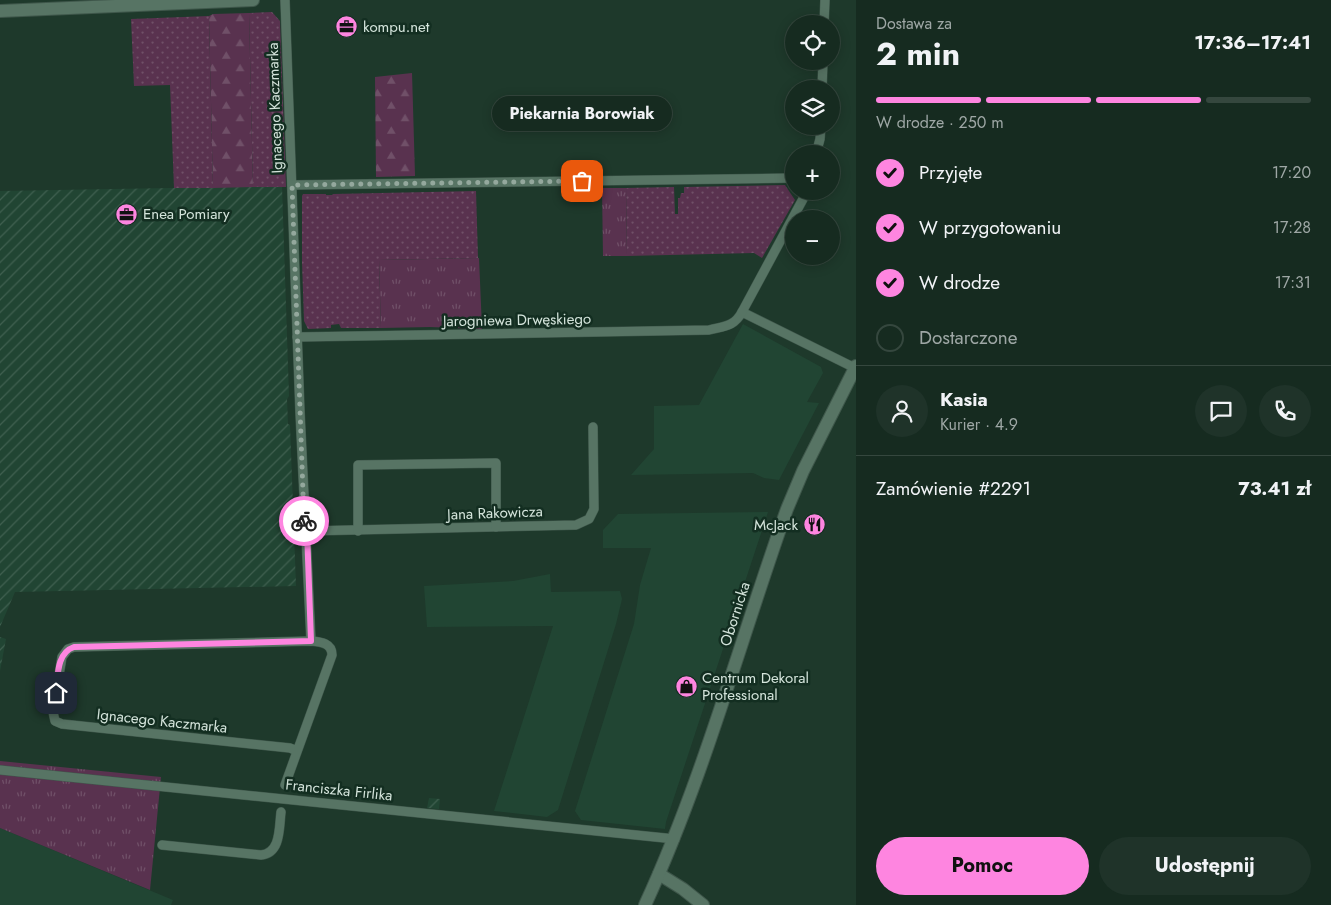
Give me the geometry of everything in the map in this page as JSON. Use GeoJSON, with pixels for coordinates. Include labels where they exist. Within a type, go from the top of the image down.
{"type":"FeatureCollection","features":[{"type":"Feature","properties":{"kind":"main road"},"geometry":{"type":"LineString","coordinates":[[0,11],[105,3],[253,0]]}},
{"type":"Feature","properties":{"kind":"main road","name":"Obornicka"},"geometry":{"type":"LineString","coordinates":[[645,905],[675,839],[699,774],[787,509],[807,462],[856,368]]}},
{"type":"Feature","properties":{"kind":"main road"},"geometry":{"type":"LineString","coordinates":[[659,874],[683,889],[703,905]]}},
{"type":"Feature","properties":{"kind":"street","name":"Ignacego Kaczmarka"},"geometry":{"type":"LineString","coordinates":[[285,0],[304,520],[307,531],[311,641],[74,647],[68,649],[62,657],[53,712],[55,720],[62,724],[290,748],[297,751]]}},
{"type":"Feature","properties":{"kind":"street"},"geometry":{"type":"LineString","coordinates":[[824,15],[825,0]]}},
{"type":"Feature","properties":{"kind":"street"},"geometry":{"type":"LineString","coordinates":[[292,185],[785,178]]}},
{"type":"Feature","properties":{"kind":"street"},"geometry":{"type":"LineString","coordinates":[[802,200],[742,312],[856,368]]}},
{"type":"Feature","properties":{"kind":"street","name":"Jarogniewa Drwęskiego"},"geometry":{"type":"LineString","coordinates":[[297,337],[709,330],[737,321],[742,312]]}},
{"type":"Feature","properties":{"kind":"street","name":"Jana Rakowicza"},"geometry":{"type":"LineString","coordinates":[[307,531],[576,525],[589,519],[594,509],[593,427]]}},
{"type":"Feature","properties":{"kind":"street"},"geometry":{"type":"LineString","coordinates":[[358,531],[358,465],[496,463],[496,527]]}},
{"type":"Feature","properties":{"kind":"street","name":"Franciszka Firlika"},"geometry":{"type":"LineString","coordinates":[[286,784],[332,655],[330,646],[321,642],[311,641]]}},
{"type":"Feature","properties":{"kind":"street","name":"Franciszka Firlika"},"geometry":{"type":"LineString","coordinates":[[0,770],[675,839]]}},
{"type":"Feature","properties":{"kind":"street","name":"Franciszka Firlika"},"geometry":{"type":"LineString","coordinates":[[162,845],[261,855],[268,854],[274,850],[276,844],[281,812]]}},
{"type":"Feature","properties":{"kind":"shaded area"},"geometry":{"type":"Polygon","coordinates":[[[282,186],[289,396],[287,399],[288,424],[290,425],[296,586],[15,592],[0,627],[0,191],[282,186]]]}},
{"type":"Feature","properties":{"kind":"shaded area"},"geometry":{"type":"Polygon","coordinates":[[[743,324],[821,367],[823,373],[807,402],[819,403],[779,480],[764,478],[753,473],[631,475],[654,449],[654,406],[699,405],[743,324]]]}},
{"type":"Feature","properties":{"kind":"shaded area"},"geometry":{"type":"Polygon","coordinates":[[[768,512],[665,829],[581,820],[575,811],[634,624],[640,585],[651,548],[603,548],[603,530],[618,514],[768,512]]]}},
{"type":"Feature","properties":{"kind":"shaded area"},"geometry":{"type":"Polygon","coordinates":[[[550,574],[551,592],[620,591],[622,599],[616,624],[558,810],[547,817],[494,811],[553,626],[427,627],[424,586],[513,581],[550,574]]]}},
{"type":"Feature","properties":{"kind":"shaded area"},"geometry":{"type":"Polygon","coordinates":[[[0,637],[6,639],[0,671],[0,637]]]}},
{"type":"Feature","properties":{"kind":"shaded area"},"geometry":{"type":"Polygon","coordinates":[[[429,798],[440,799],[439,809],[427,808],[429,798]]]}},
{"type":"Feature","properties":{"kind":"shaded area"},"geometry":{"type":"Polygon","coordinates":[[[0,828],[173,900],[171,905],[0,905],[0,828]]]}},
{"type":"Feature","properties":{"kind":"green space"},"geometry":{"type":"Polygon","coordinates":[[[272,12],[280,21],[286,187],[253,187],[249,13],[272,12]]]}},
{"type":"Feature","properties":{"kind":"green space"},"geometry":{"type":"Polygon","coordinates":[[[249,13],[253,187],[213,188],[209,16],[213,14],[249,13]]]}},
{"type":"Feature","properties":{"kind":"green space"},"geometry":{"type":"Polygon","coordinates":[[[209,16],[213,188],[174,188],[170,85],[134,86],[131,19],[209,16]]]}},
{"type":"Feature","properties":{"kind":"green space"},"geometry":{"type":"Polygon","coordinates":[[[412,73],[415,176],[376,177],[375,77],[412,73]]]}},
{"type":"Feature","properties":{"kind":"green space"},"geometry":{"type":"Polygon","coordinates":[[[785,185],[785,200],[795,200],[789,210],[785,210],[785,218],[762,258],[754,253],[627,256],[626,188],[674,187],[675,214],[678,214],[678,198],[680,198],[681,193],[684,193],[684,187],[785,185]]]}},
{"type":"Feature","properties":{"kind":"green space"},"geometry":{"type":"Polygon","coordinates":[[[602,188],[626,188],[627,256],[603,256],[602,188]]]}},
{"type":"Feature","properties":{"kind":"green space"},"geometry":{"type":"Polygon","coordinates":[[[476,191],[478,258],[379,260],[381,328],[341,328],[339,324],[331,325],[331,328],[308,329],[304,321],[302,262],[303,194],[332,195],[476,191]]]}},
{"type":"Feature","properties":{"kind":"green space"},"geometry":{"type":"Polygon","coordinates":[[[479,258],[482,329],[381,328],[379,260],[479,258]]]}},
{"type":"Feature","properties":{"kind":"green space"},"geometry":{"type":"Polygon","coordinates":[[[0,761],[161,777],[150,890],[0,828],[0,761]]]}},
{"type":"Feature","properties":{"kind":"way so far"},"geometry":{"type":"LineString","coordinates":[[304,521],[292,185],[582,181]]}},
{"type":"Feature","properties":{"kind":"place","name":"kompu.net"},"geometry":{"type":"Point","coordinates":[347,27]}},
{"type":"Feature","properties":{"kind":"place","name":"Piekarnia Borowiak"},"geometry":{"type":"Point","coordinates":[582,181]}},
{"type":"Feature","properties":{"kind":"place","name":"Enea Pomiary"},"geometry":{"type":"Point","coordinates":[127,214]}},
{"type":"Feature","properties":{"kind":"place","name":"McJack"},"geometry":{"type":"Point","coordinates":[814,525]}},
{"type":"Feature","properties":{"kind":"place","name":"Centrum Dekoral Professional"},"geometry":{"type":"Point","coordinates":[686,687]}},
{"type":"Feature","properties":{"kind":"route"},"geometry":{"type":"LineString","coordinates":[[56,693],[62,657],[68,649],[74,647],[311,641],[307,531],[304,521]]}}]}
